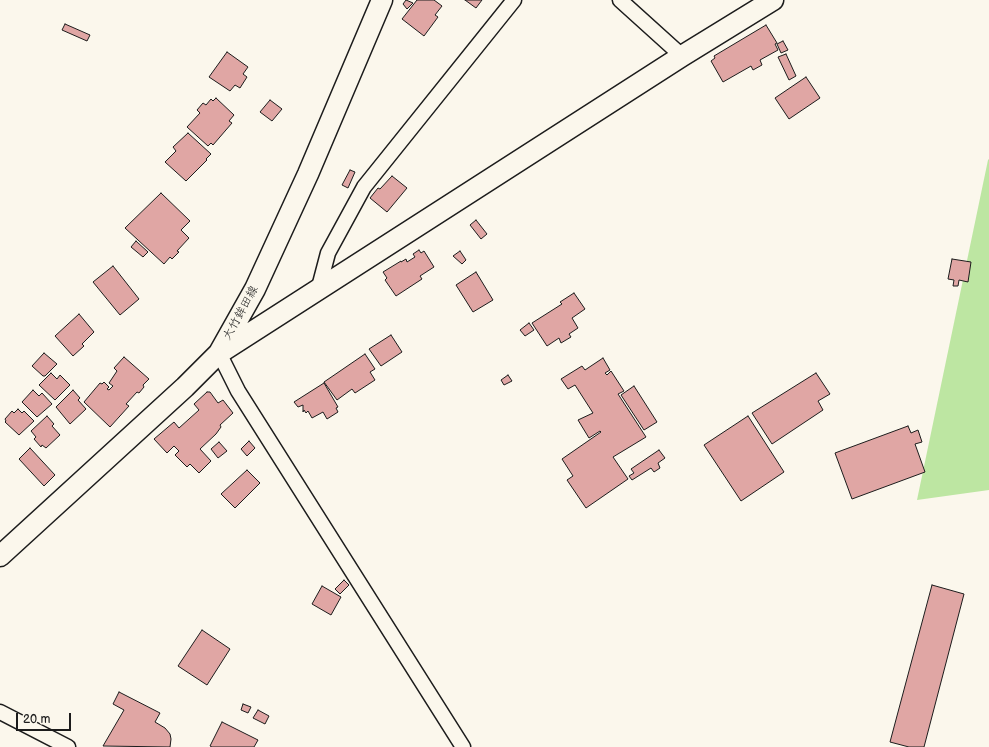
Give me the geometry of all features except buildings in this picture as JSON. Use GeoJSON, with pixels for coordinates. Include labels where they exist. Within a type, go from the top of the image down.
{"type":"FeatureCollection","features":[{"type":"Feature","properties":{"kind":"main road","name":"大竹鉾田線"},"geometry":{"type":"LineString","coordinates":[[0,556],[185,387],[219,353],[255,289],[308,174],[382,0]]}},
{"type":"Feature","properties":{"kind":"main road"},"geometry":{"type":"LineString","coordinates":[[219,353],[318,291],[682,56],[773,0]]}},
{"type":"Feature","properties":{"kind":"street"},"geometry":{"type":"LineString","coordinates":[[318,291],[328,253],[364,187],[514,0]]}},
{"type":"Feature","properties":{"kind":"street"},"geometry":{"type":"LineString","coordinates":[[620,0],[682,56]]}},
{"type":"Feature","properties":{"kind":"street"},"geometry":{"type":"LineString","coordinates":[[219,353],[238,391],[463,747]]}},
{"type":"Feature","properties":{"kind":"street"},"geometry":{"type":"LineString","coordinates":[[0,712],[68,747]]}},
{"type":"Feature","properties":{"kind":"green space"},"geometry":{"type":"Polygon","coordinates":[[[989,159],[989,490],[917,500],[988,160],[989,159]]]}}]}
